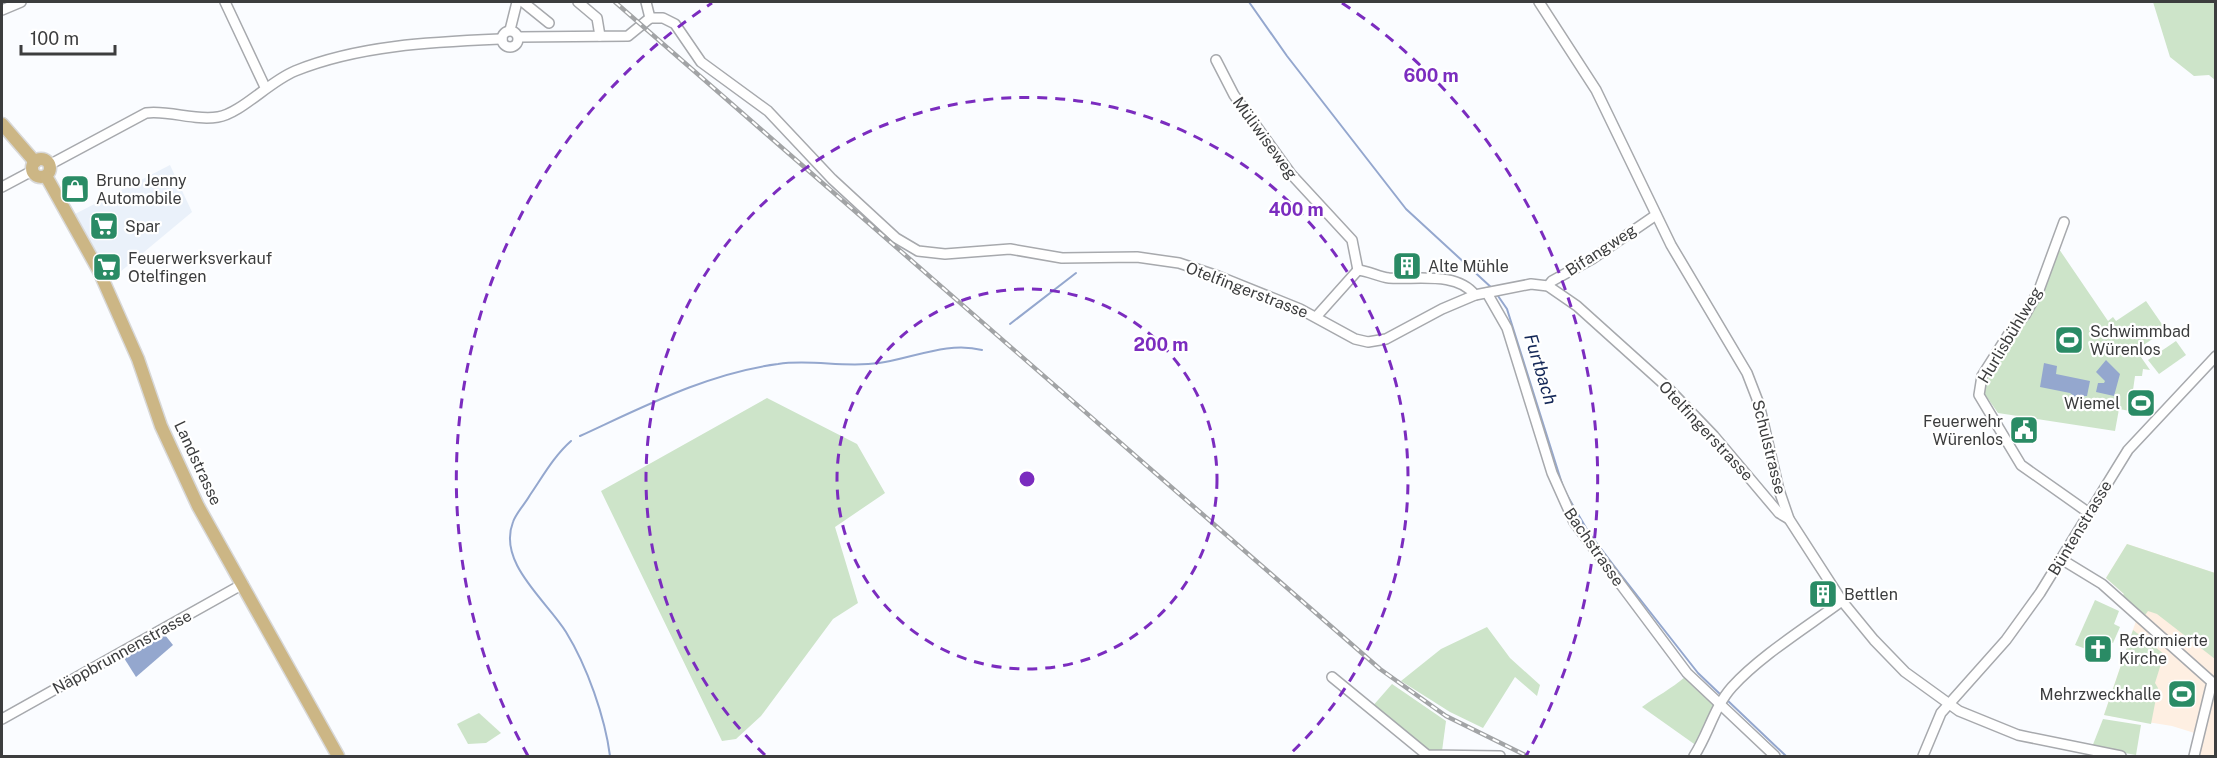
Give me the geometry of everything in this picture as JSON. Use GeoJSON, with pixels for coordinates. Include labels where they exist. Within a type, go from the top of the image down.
{"type":"FeatureCollection","features":[{"type":"Feature","properties":{"kind":"main road"},"geometry":{"type":"LineString","coordinates":[[2,124],[40,177],[48,170]]}},
{"type":"Feature","properties":{"kind":"main road","name":"Landstrasse"},"geometry":{"type":"LineString","coordinates":[[48,170],[94,261],[138,359],[174,456],[338,756]]}},
{"type":"Feature","properties":{"kind":"street"},"geometry":{"type":"LineString","coordinates":[[2,10],[21,2]]}},
{"type":"Feature","properties":{"kind":"street"},"geometry":{"type":"LineString","coordinates":[[225,2],[265,87]]}},
{"type":"Feature","properties":{"kind":"street"},"geometry":{"type":"LineString","coordinates":[[517,2],[510,30],[503,34],[502,39],[505,45],[512,47],[517,45],[519,37]]}},
{"type":"Feature","properties":{"kind":"street"},"geometry":{"type":"LineString","coordinates":[[523,2],[549,23]]}},
{"type":"Feature","properties":{"kind":"street"},"geometry":{"type":"LineString","coordinates":[[578,2],[597,18],[600,36]]}},
{"type":"Feature","properties":{"kind":"street"},"geometry":{"type":"LineString","coordinates":[[510,30],[519,37],[628,36],[650,18],[646,2]]}},
{"type":"Feature","properties":{"kind":"street","name":"Schulstrasse"},"geometry":{"type":"LineString","coordinates":[[1539,2],[1596,90],[1688,276],[1752,383],[1789,519],[1804,546],[1842,601],[1894,661],[1948,704],[1986,724],[2018,735],[2121,756]]}},
{"type":"Feature","properties":{"kind":"street","name":"Otelfingerstrasse"},"geometry":{"type":"LineString","coordinates":[[650,18],[663,18],[675,24],[701,62],[768,111],[832,179],[896,238],[918,251],[945,254],[1010,249],[1062,258],[1107,256],[1161,260],[1218,276],[1316,317],[1355,339],[1376,342],[1475,296],[1531,284],[1548,286],[1577,306],[1667,387],[1714,436],[1779,513],[1789,519]]}},
{"type":"Feature","properties":{"kind":"street"},"geometry":{"type":"LineString","coordinates":[[48,170],[146,113],[161,111],[218,117],[237,109],[265,87],[298,69],[354,52],[377,48],[502,39]]}},
{"type":"Feature","properties":{"kind":"street","name":"Müliwiseweg"},"geometry":{"type":"LineString","coordinates":[[1216,60],[1234,94],[1291,174],[1352,240],[1358,270]]}},
{"type":"Feature","properties":{"kind":"street"},"geometry":{"type":"LineString","coordinates":[[2,187],[34,167]]}},
{"type":"Feature","properties":{"kind":"street","name":"Bifangweg"},"geometry":{"type":"LineString","coordinates":[[1548,286],[1552,281],[1592,259],[1656,215]]}},
{"type":"Feature","properties":{"kind":"street","name":"Hurlisbühlweg"},"geometry":{"type":"LineString","coordinates":[[2064,222],[2039,290],[2025,315],[2010,332],[1982,376],[1979,395],[2021,465],[2089,513]]}},
{"type":"Feature","properties":{"kind":"street"},"geometry":{"type":"LineString","coordinates":[[1316,317],[1358,270],[1371,271],[1386,278],[1433,278],[1461,285],[1475,296]]}},
{"type":"Feature","properties":{"kind":"street","name":"Bachstrasse"},"geometry":{"type":"LineString","coordinates":[[1492,292],[1507,328],[1552,473],[1574,522],[1687,673],[1722,700],[1775,756]]}},
{"type":"Feature","properties":{"kind":"street","name":"Büntenstrasse"},"geometry":{"type":"LineString","coordinates":[[1923,756],[1941,713],[2017,627],[2128,450],[2216,356]]}},
{"type":"Feature","properties":{"kind":"street"},"geometry":{"type":"LineString","coordinates":[[2061,560],[2102,584],[2212,682],[2194,756]]}},
{"type":"Feature","properties":{"kind":"street","name":"Näppbrunnenstrasse"},"geometry":{"type":"LineString","coordinates":[[2,719],[243,584]]}},
{"type":"Feature","properties":{"kind":"street"},"geometry":{"type":"LineString","coordinates":[[1694,756],[1722,700],[1738,681],[1842,601]]}},
{"type":"Feature","properties":{"kind":"street"},"geometry":{"type":"LineString","coordinates":[[1332,677],[1423,756],[1500,756]]}},
{"type":"Feature","properties":{"kind":"shaded area"},"geometry":{"type":"Polygon","coordinates":[[[170,165],[192,212],[108,282],[75,214],[170,165]]]}},
{"type":"Feature","properties":{"kind":"shaded area"},"geometry":{"type":"Polygon","coordinates":[[[2127,544],[2215,573],[2215,756],[2198,756],[2201,735],[2172,726],[2104,715],[2138,615],[2120,598],[2124,594],[2106,578],[2127,544]]]}},
{"type":"Feature","properties":{"kind":"green space"},"geometry":{"type":"Polygon","coordinates":[[[2153,2],[2215,2],[2215,80],[2209,75],[2194,76],[2170,57],[2153,2]]]}},
{"type":"Feature","properties":{"kind":"green space","name":"Schwimmbad Würenlos"},"geometry":{"type":"Polygon","coordinates":[[[2059,249],[2108,321],[2113,317],[2116,321],[2146,301],[2166,330],[2136,350],[2150,370],[2143,369],[2142,376],[2135,376],[2130,411],[2119,409],[2115,431],[1998,413],[1984,393],[1985,378],[2012,335],[2029,318],[2059,249]]]}},
{"type":"Feature","properties":{"kind":"green space"},"geometry":{"type":"Polygon","coordinates":[[[2176,341],[2186,355],[2159,374],[2148,360],[2176,341]]]}},
{"type":"Feature","properties":{"kind":"green space"},"geometry":{"type":"Polygon","coordinates":[[[767,398],[857,444],[885,493],[835,527],[858,603],[833,619],[761,716],[736,739],[722,741],[601,491],[767,398]]]}},
{"type":"Feature","properties":{"kind":"green space"},"geometry":{"type":"Polygon","coordinates":[[[2127,544],[2215,573],[2215,659],[2157,614],[2148,611],[2143,618],[2120,598],[2124,594],[2106,578],[2127,544]]]}},
{"type":"Feature","properties":{"kind":"green space"},"geometry":{"type":"Polygon","coordinates":[[[2095,600],[2119,611],[2114,624],[2120,627],[2113,643],[2095,635],[2086,649],[2075,645],[2095,600]]]}},
{"type":"Feature","properties":{"kind":"green space"},"geometry":{"type":"Polygon","coordinates":[[[1487,627],[1510,658],[1540,685],[1537,696],[1515,677],[1483,728],[1450,712],[1401,681],[1441,649],[1487,627]]]}},
{"type":"Feature","properties":{"kind":"green space"},"geometry":{"type":"Polygon","coordinates":[[[2133,630],[2164,654],[2155,683],[2158,688],[2151,724],[2104,715],[2133,630]]]}},
{"type":"Feature","properties":{"kind":"green space"},"geometry":{"type":"Polygon","coordinates":[[[1685,677],[1716,705],[1697,746],[1642,707],[1685,677]]]}},
{"type":"Feature","properties":{"kind":"green space"},"geometry":{"type":"Polygon","coordinates":[[[1392,684],[1446,721],[1442,751],[1428,750],[1371,708],[1392,684]]]}},
{"type":"Feature","properties":{"kind":"green space"},"geometry":{"type":"Polygon","coordinates":[[[479,713],[501,733],[486,743],[468,744],[457,724],[479,713]]]}},
{"type":"Feature","properties":{"kind":"green space"},"geometry":{"type":"Polygon","coordinates":[[[2103,719],[2141,725],[2136,755],[2092,747],[2103,719]]]}},
{"type":"Feature","properties":{"kind":"water"},"geometry":{"type":"Polygon","coordinates":[[[2106,360],[2120,374],[2114,396],[2096,392],[2098,383],[2105,381],[2096,372],[2106,360]]]}},
{"type":"Feature","properties":{"kind":"water"},"geometry":{"type":"Polygon","coordinates":[[[2044,363],[2057,366],[2056,374],[2090,381],[2087,396],[2079,400],[2070,393],[2040,387],[2044,363]]]}},
{"type":"Feature","properties":{"kind":"water"},"geometry":{"type":"Polygon","coordinates":[[[165,635],[173,645],[136,677],[124,658],[165,635]]]}},
{"type":"Feature","properties":{"kind":"waterway","name":"Furtbach"},"geometry":{"type":"LineString","coordinates":[[1249,2],[1287,56],[1406,209],[1493,289]]}},
{"type":"Feature","properties":{"kind":"waterway"},"geometry":{"type":"LineString","coordinates":[[1010,324],[1076,273]]}},
{"type":"Feature","properties":{"kind":"waterway","name":"Furtbach"},"geometry":{"type":"LineString","coordinates":[[1496,293],[1507,309],[1564,490],[1589,533],[1621,575],[1698,673],[1721,695]]}},
{"type":"Feature","properties":{"kind":"waterway"},"geometry":{"type":"LineString","coordinates":[[580,436],[676,392],[752,368],[803,362],[854,365],[892,361],[943,349],[982,350]]}},
{"type":"Feature","properties":{"kind":"waterway"},"geometry":{"type":"LineString","coordinates":[[571,441],[554,460],[516,515],[510,537],[512,552],[526,581],[558,620],[581,660],[599,709],[610,756]]}},
{"type":"Feature","properties":{"kind":"waterway","name":"Furtbach"},"geometry":{"type":"LineString","coordinates":[[1726,699],[1786,756]]}},
{"type":"Feature","properties":{"kind":"railway"},"geometry":{"type":"LineString","coordinates":[[615,2],[1380,669],[1446,716],[1527,756]]}},
{"type":"Feature","properties":{"kind":"place","name":"Bruno Jenny Automobile"},"geometry":{"type":"Point","coordinates":[75,189]}},
{"type":"Feature","properties":{"kind":"place","name":"Spar"},"geometry":{"type":"Point","coordinates":[104,226]}},
{"type":"Feature","properties":{"kind":"place","name":"Alte Mühle"},"geometry":{"type":"Point","coordinates":[1407,266]}},
{"type":"Feature","properties":{"kind":"place","name":"Feuerwerksverkauf Otelfingen"},"geometry":{"type":"Point","coordinates":[107,267]}},
{"type":"Feature","properties":{"kind":"place","name":"Schwimmbad Würenlos"},"geometry":{"type":"Point","coordinates":[2069,340]}},
{"type":"Feature","properties":{"kind":"place","name":"Wiemel"},"geometry":{"type":"Point","coordinates":[2141,403]}},
{"type":"Feature","properties":{"kind":"place","name":"Feuerwehr Würenlos"},"geometry":{"type":"Point","coordinates":[2024,430]}},
{"type":"Feature","properties":{"kind":"place","name":"Bettlen"},"geometry":{"type":"Point","coordinates":[1823,594]}},
{"type":"Feature","properties":{"kind":"place","name":"Reformierte Kirche"},"geometry":{"type":"Point","coordinates":[2098,649]}},
{"type":"Feature","properties":{"kind":"place","name":"Mehrzweckhalle"},"geometry":{"type":"Point","coordinates":[2182,694]}}]}
